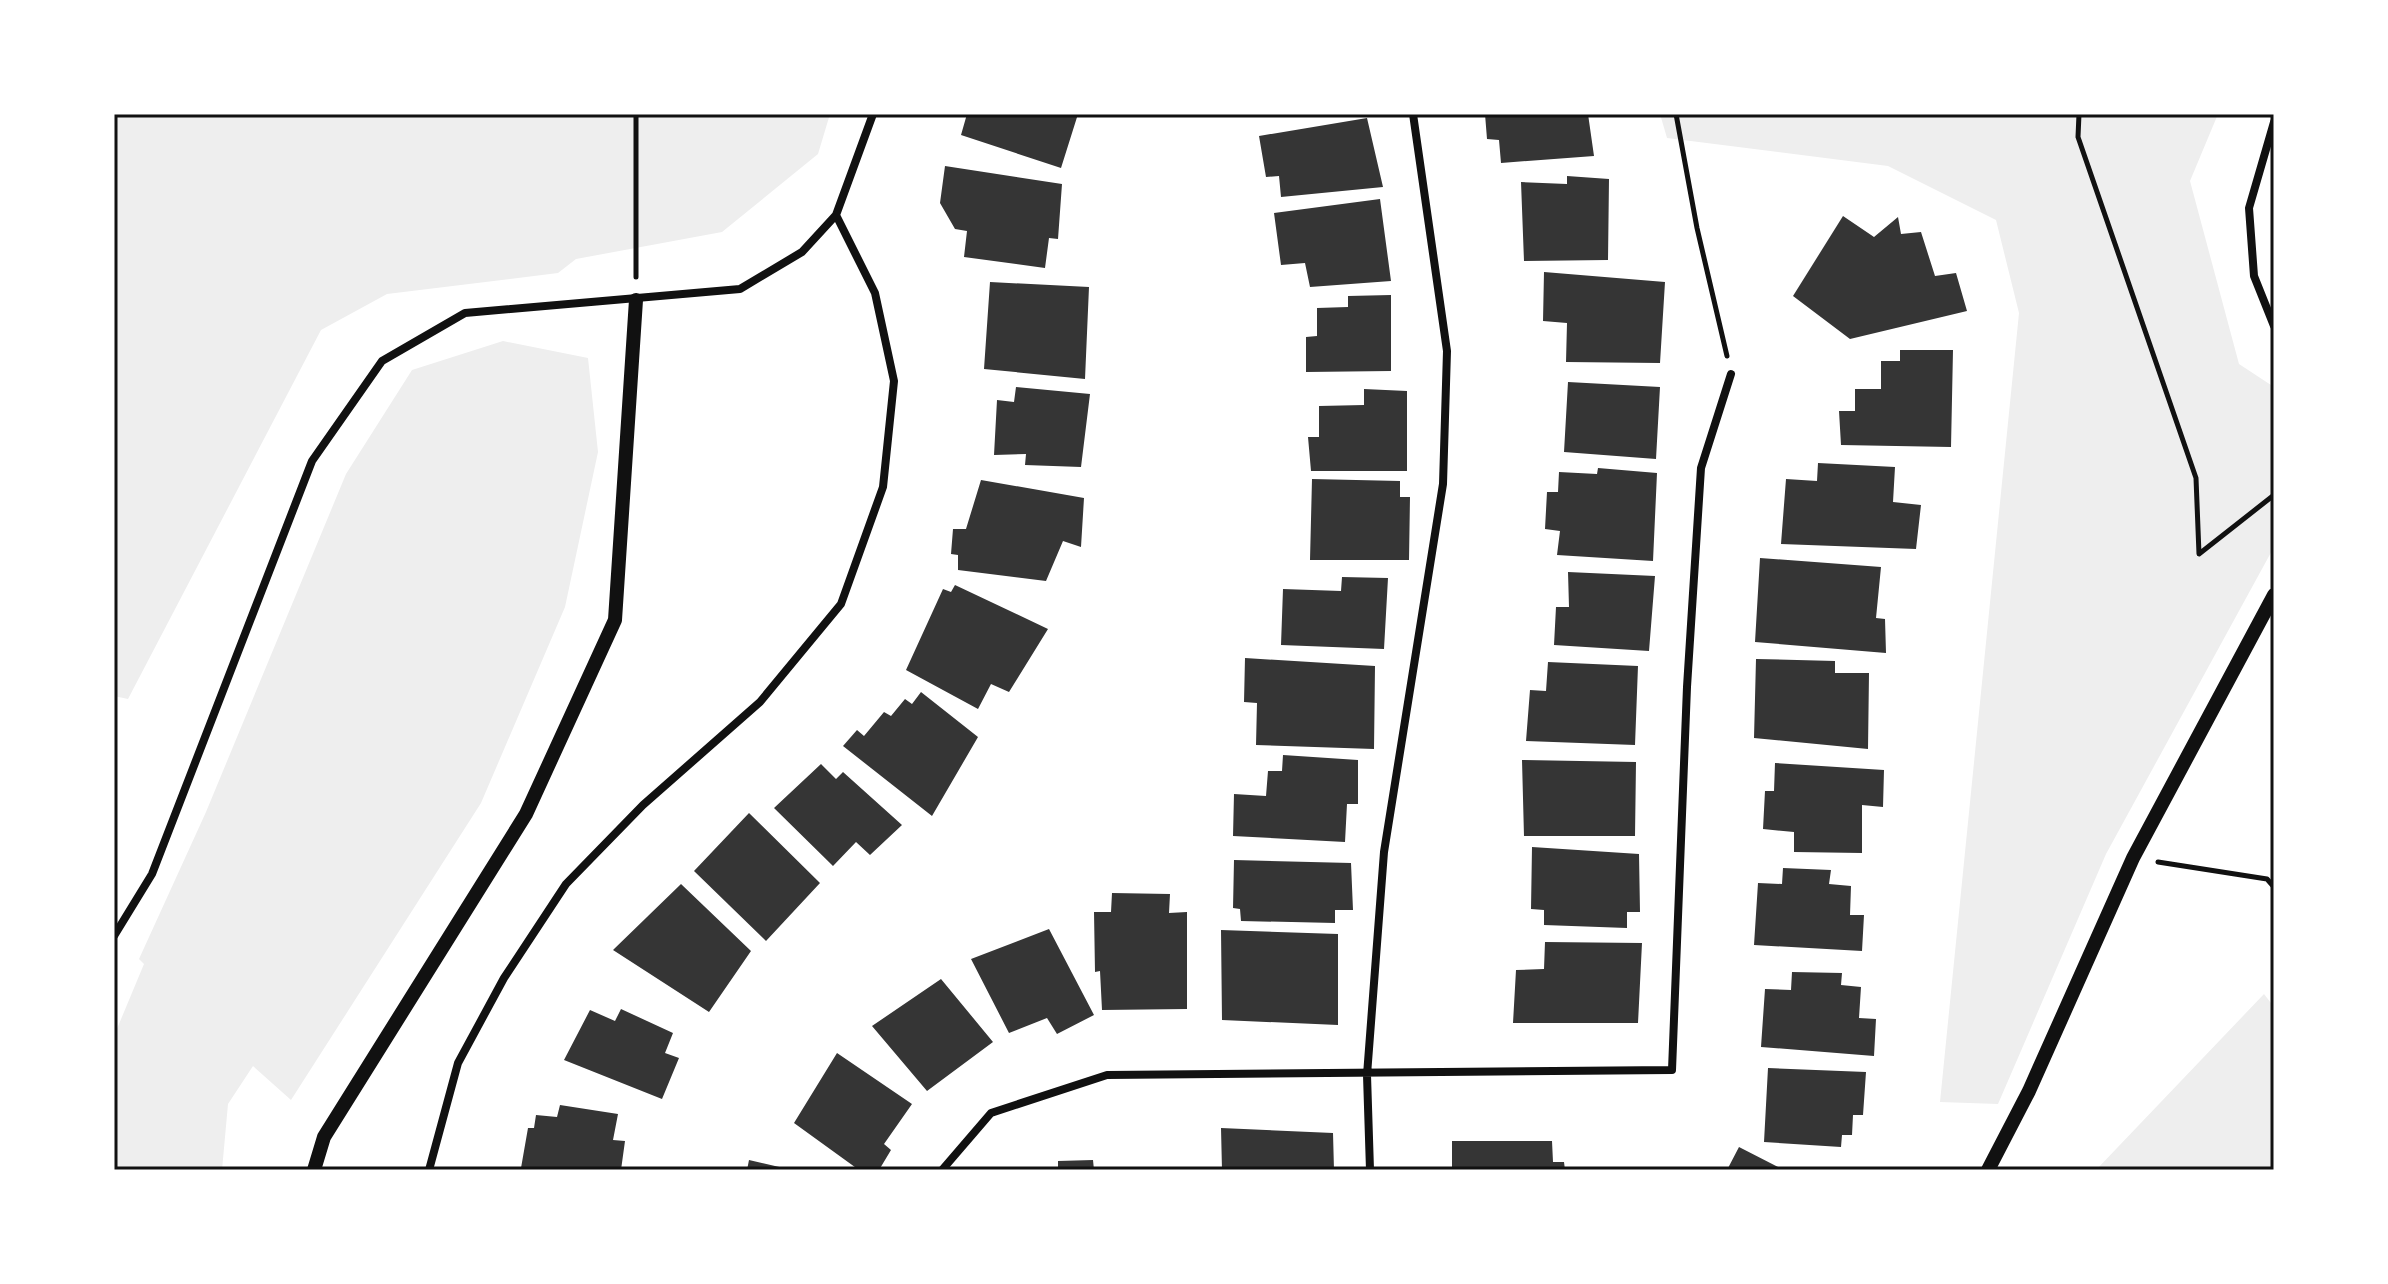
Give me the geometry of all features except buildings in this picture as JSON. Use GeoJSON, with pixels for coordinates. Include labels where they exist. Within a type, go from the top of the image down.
{"type":"FeatureCollection","features":[{"type":"Feature","properties":{"kind":"street"},"geometry":{"type":"LineString","coordinates":[[114,936],[152,874],[312,461],[382,361],[465,313],[740,289],[802,252],[836,215],[873,114]]}},
{"type":"Feature","properties":{"kind":"street"},"geometry":{"type":"LineString","coordinates":[[1370,1170],[1367,1075],[1384,852],[1443,484],[1447,351],[1413,114]]}},
{"type":"Feature","properties":{"kind":"street"},"geometry":{"type":"LineString","coordinates":[[2274,122],[2249,208],[2254,276],[2274,326]]}},
{"type":"Feature","properties":{"kind":"street"},"geometry":{"type":"LineString","coordinates":[[429,1170],[458,1063],[504,978],[566,884],[643,805],[760,702],[841,604],[883,487],[894,381],[875,293],[836,215]]}},
{"type":"Feature","properties":{"kind":"street"},"geometry":{"type":"LineString","coordinates":[[314,1170],[324,1137],[526,814],[615,620],[636,300]]}},
{"type":"Feature","properties":{"kind":"street"},"geometry":{"type":"LineString","coordinates":[[942,1170],[991,1113],[1107,1075],[1672,1070],[1687,687],[1701,468],[1731,374]]}},
{"type":"Feature","properties":{"kind":"street"},"geometry":{"type":"LineString","coordinates":[[1988,1170],[2029,1091],[2133,858],[2274,595]]}},
{"type":"Feature","properties":{"kind":"path"},"geometry":{"type":"LineString","coordinates":[[636,114],[636,300]]}},
{"type":"Feature","properties":{"kind":"path"},"geometry":{"type":"LineString","coordinates":[[1676,114],[1697,228],[1731,374]]}},
{"type":"Feature","properties":{"kind":"path"},"geometry":{"type":"LineString","coordinates":[[2079,114],[2078,137],[2196,478],[2199,554],[2274,495]]}},
{"type":"Feature","properties":{"kind":"path"},"geometry":{"type":"LineString","coordinates":[[2133,858],[2267,879],[2274,887]]}},
{"type":"Feature","properties":{"kind":"shaded area"},"geometry":{"type":"Polygon","coordinates":[[[114,114],[830,114],[818,154],[722,232],[576,259],[558,273],[387,294],[321,330],[128,699],[114,696],[114,114]]]}},
{"type":"Feature","properties":{"kind":"shaded area"},"geometry":{"type":"Polygon","coordinates":[[[1660,114],[2218,114],[2190,181],[2239,364],[2274,387],[2274,547],[2106,854],[1998,1104],[1940,1102],[2019,313],[1996,220],[1888,166],[1667,138],[1660,114]]]}},
{"type":"Feature","properties":{"kind":"shaded area"},"geometry":{"type":"Polygon","coordinates":[[[503,341],[588,358],[598,452],[565,607],[481,803],[291,1100],[253,1066],[228,1104],[222,1170],[114,1170],[114,1036],[144,964],[139,959],[206,812],[346,474],[412,370],[503,341]]]}},
{"type":"Feature","properties":{"kind":"shaded area"},"geometry":{"type":"Polygon","coordinates":[[[2264,994],[2274,1007],[2274,1170],[2096,1170],[2264,994]]]}}]}
